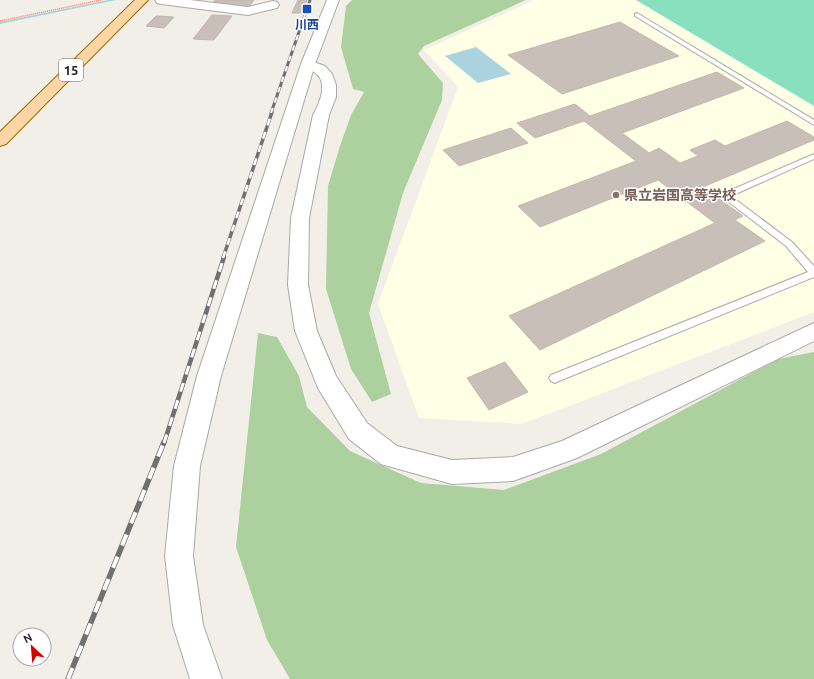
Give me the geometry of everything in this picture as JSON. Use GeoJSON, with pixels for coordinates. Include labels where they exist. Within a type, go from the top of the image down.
{"type":"FeatureCollection","features":[{"type":"Feature","properties":{"kind":"main road","name":"15"},"geometry":{"type":"LineString","coordinates":[[0,141],[142,0]]}},
{"type":"Feature","properties":{"kind":"street"},"geometry":{"type":"LineString","coordinates":[[161,0],[248,11],[273,5]]}},
{"type":"Feature","properties":{"kind":"street"},"geometry":{"type":"LineString","coordinates":[[206,679],[188,625],[179,556],[188,466],[210,376],[308,64],[333,0]]}},
{"type":"Feature","properties":{"kind":"street"},"geometry":{"type":"LineString","coordinates":[[308,64],[320,70],[329,83],[328,103],[321,115],[300,218],[298,285],[306,332],[326,381],[358,431],[390,456],[452,472],[513,469],[568,450],[814,332]]}},
{"type":"Feature","properties":{"kind":"lane"},"geometry":{"type":"LineString","coordinates":[[637,14],[814,123]]}},
{"type":"Feature","properties":{"kind":"lane"},"geometry":{"type":"LineString","coordinates":[[555,378],[814,273],[789,244],[725,196],[814,156]]}},
{"type":"Feature","properties":{"kind":"path"},"geometry":{"type":"LineString","coordinates":[[0,21],[101,0]]}},
{"type":"Feature","properties":{"kind":"shaded area","name":"県立岩国高等学校"},"geometry":{"type":"Polygon","coordinates":[[[534,0],[814,0],[814,312],[522,424],[419,418],[378,304],[458,87],[424,50],[534,0]]]}},
{"type":"Feature","properties":{"kind":"green space"},"geometry":{"type":"Polygon","coordinates":[[[352,0],[526,0],[424,46],[418,54],[443,83],[442,100],[403,193],[369,313],[391,394],[372,402],[351,369],[326,289],[328,186],[351,115],[364,92],[353,89],[341,47],[346,6],[352,0]]]}},
{"type":"Feature","properties":{"kind":"green space"},"geometry":{"type":"Polygon","coordinates":[[[636,0],[814,0],[814,106],[636,0]]]}},
{"type":"Feature","properties":{"kind":"green space"},"geometry":{"type":"Polygon","coordinates":[[[258,333],[277,337],[299,376],[307,407],[350,451],[421,483],[504,490],[601,454],[778,359],[814,352],[814,679],[290,679],[267,640],[236,547],[258,333]]]}},
{"type":"Feature","properties":{"kind":"water"},"geometry":{"type":"Polygon","coordinates":[[[476,47],[511,74],[478,83],[445,56],[476,47]]]}},
{"type":"Feature","properties":{"kind":"building"},"geometry":{"type":"Polygon","coordinates":[[[215,0],[254,0],[249,7],[212,3],[215,0]]]}},
{"type":"Feature","properties":{"kind":"building"},"geometry":{"type":"Polygon","coordinates":[[[298,0],[307,0],[302,13],[292,13],[298,0]]]}},
{"type":"Feature","properties":{"kind":"building"},"geometry":{"type":"Polygon","coordinates":[[[212,15],[232,16],[214,40],[193,39],[212,15]]]}},
{"type":"Feature","properties":{"kind":"building"},"geometry":{"type":"Polygon","coordinates":[[[156,16],[174,17],[164,28],[146,26],[156,16]]]}},
{"type":"Feature","properties":{"kind":"building"},"geometry":{"type":"Polygon","coordinates":[[[620,22],[679,56],[562,94],[508,55],[620,22]]]}},
{"type":"Feature","properties":{"kind":"building"},"geometry":{"type":"Polygon","coordinates":[[[717,72],[744,88],[622,133],[649,153],[659,148],[680,163],[698,156],[690,150],[715,140],[725,146],[787,121],[814,137],[814,140],[703,187],[743,216],[735,220],[765,241],[540,350],[509,316],[715,223],[658,180],[540,227],[518,206],[636,161],[584,121],[535,138],[517,123],[575,104],[590,116],[717,72]]]}},
{"type":"Feature","properties":{"kind":"building"},"geometry":{"type":"Polygon","coordinates":[[[511,128],[528,143],[459,166],[443,150],[511,128]]]}},
{"type":"Feature","properties":{"kind":"building"},"geometry":{"type":"Polygon","coordinates":[[[505,362],[528,392],[489,410],[467,378],[505,362]]]}},
{"type":"Feature","properties":{"kind":"waterway"},"geometry":{"type":"LineString","coordinates":[[0,23],[114,0]]}},
{"type":"Feature","properties":{"kind":"railway"},"geometry":{"type":"LineString","coordinates":[[271,113],[310,0]]}},
{"type":"Feature","properties":{"kind":"railway"},"geometry":{"type":"LineString","coordinates":[[223,258],[272,112]]}},
{"type":"Feature","properties":{"kind":"railway"},"geometry":{"type":"LineString","coordinates":[[164,443],[224,257]]}},
{"type":"Feature","properties":{"kind":"railway"},"geometry":{"type":"LineString","coordinates":[[68,679],[164,442]]}},
{"type":"Feature","properties":{"kind":"place","name":"川西"},"geometry":{"type":"Point","coordinates":[307,9]}},
{"type":"Feature","properties":{"kind":"place","name":"県立岩国高等学校"},"geometry":{"type":"Point","coordinates":[616,195]}}]}
